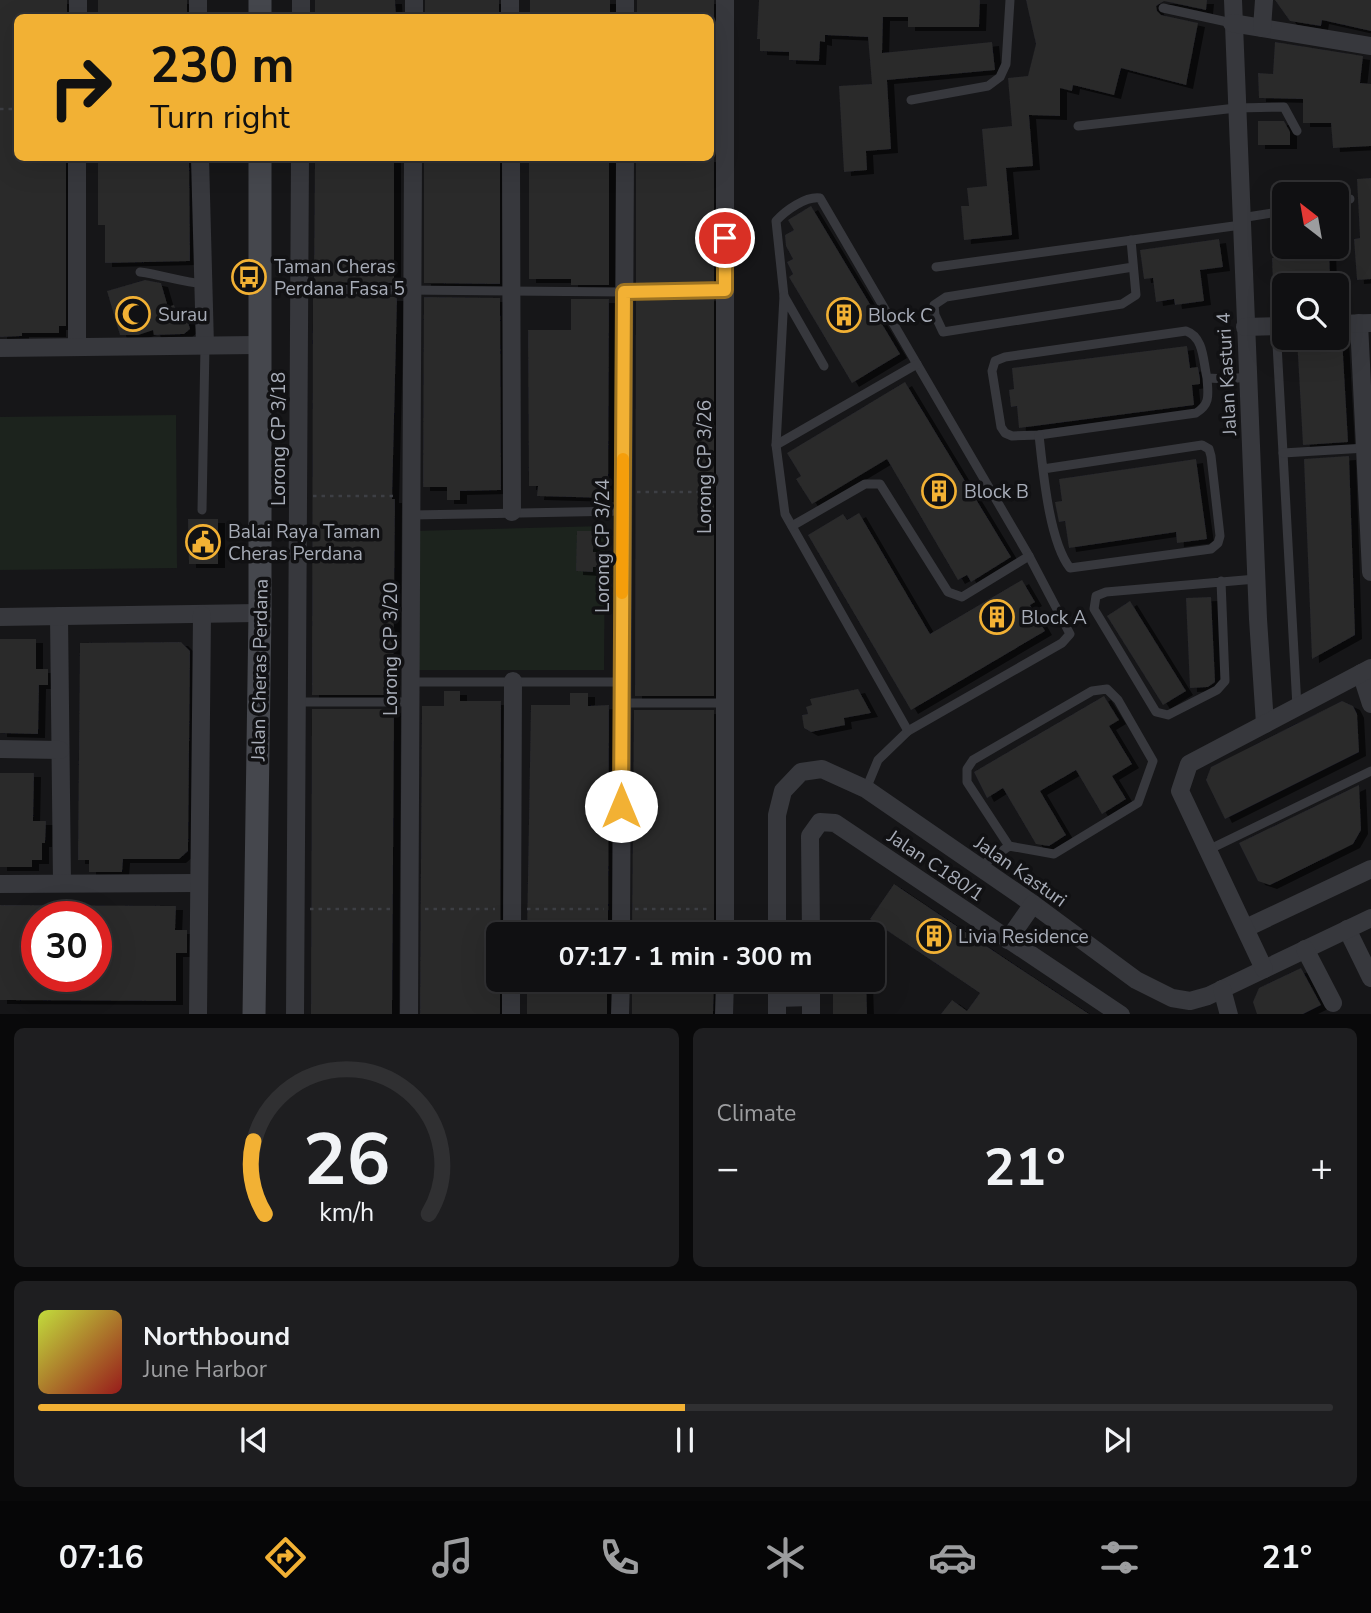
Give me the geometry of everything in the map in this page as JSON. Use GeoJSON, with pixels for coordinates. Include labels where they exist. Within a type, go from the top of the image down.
{"type":"FeatureCollection","features":[{"type":"Feature","properties":{"kind":"street","name":"Lorong CP 3/26"},"geometry":{"type":"LineString","coordinates":[[725,0],[721,84],[725,290],[725,922]]}},
{"type":"Feature","properties":{"kind":"street","name":"Jalan Kasturi 4"},"geometry":{"type":"LineString","coordinates":[[1233,0],[1256,579],[1265,724]]}},
{"type":"Feature","properties":{"kind":"street"},"geometry":{"type":"LineString","coordinates":[[1262,28],[1265,0]]}},
{"type":"Feature","properties":{"kind":"street"},"geometry":{"type":"LineString","coordinates":[[1232,23],[1371,46]]}},
{"type":"Feature","properties":{"kind":"street"},"geometry":{"type":"LineString","coordinates":[[77,161],[77,347]]}},
{"type":"Feature","properties":{"kind":"street"},"geometry":{"type":"LineString","coordinates":[[200,161],[205,346]]}},
{"type":"Feature","properties":{"kind":"street","name":"Jalan Cheras Perdana"},"geometry":{"type":"LineString","coordinates":[[254,1014],[260,613],[260,161]]}},
{"type":"Feature","properties":{"kind":"street","name":"Lorong CP 3/18"},"geometry":{"type":"LineString","coordinates":[[295,1014],[300,161]]}},
{"type":"Feature","properties":{"kind":"street","name":"Lorong CP 3/20"},"geometry":{"type":"LineString","coordinates":[[409,1014],[414,161]]}},
{"type":"Feature","properties":{"kind":"street"},"geometry":{"type":"LineString","coordinates":[[511,161],[512,512]]}},
{"type":"Feature","properties":{"kind":"street","name":"Lorong CP 3/24"},"geometry":{"type":"LineString","coordinates":[[621,922],[625,161]]}},
{"type":"Feature","properties":{"kind":"street"},"geometry":{"type":"LineString","coordinates":[[1365,323],[1371,572]]}},
{"type":"Feature","properties":{"kind":"street"},"geometry":{"type":"LineString","coordinates":[[1245,327],[1272,326]]}},
{"type":"Feature","properties":{"kind":"street"},"geometry":{"type":"LineString","coordinates":[[0,348],[260,345]]}},
{"type":"Feature","properties":{"kind":"street"},"geometry":{"type":"LineString","coordinates":[[0,617],[260,613]]}},
{"type":"Feature","properties":{"kind":"street"},"geometry":{"type":"LineString","coordinates":[[198,1014],[202,615]]}},
{"type":"Feature","properties":{"kind":"street"},"geometry":{"type":"LineString","coordinates":[[59,616],[62,883]]}},
{"type":"Feature","properties":{"kind":"street"},"geometry":{"type":"LineString","coordinates":[[1264,969],[1180,790],[1189,764],[1366,671],[1371,704]]}},
{"type":"Feature","properties":{"kind":"street"},"geometry":{"type":"LineString","coordinates":[[512,922],[513,681]]}},
{"type":"Feature","properties":{"kind":"street"},"geometry":{"type":"LineString","coordinates":[[0,749],[60,750]]}},
{"type":"Feature","properties":{"kind":"street","name":"Jalan Kasturi"},"geometry":{"type":"LineString","coordinates":[[777,922],[777,815],[783,791],[800,772],[822,769],[866,789],[1033,904],[1136,980],[1172,998],[1190,1001],[1222,989],[1371,918]]}},
{"type":"Feature","properties":{"kind":"street","name":"Jalan C180/1"},"geometry":{"type":"LineString","coordinates":[[811,922],[810,836],[820,822],[835,823],[1121,1014]]}},
{"type":"Feature","properties":{"kind":"street"},"geometry":{"type":"LineString","coordinates":[[1245,928],[1371,869]]}},
{"type":"Feature","properties":{"kind":"street"},"geometry":{"type":"LineString","coordinates":[[0,884],[198,883]]}},
{"type":"Feature","properties":{"kind":"street"},"geometry":{"type":"LineString","coordinates":[[1008,940],[1033,904]]}},
{"type":"Feature","properties":{"kind":"street"},"geometry":{"type":"LineString","coordinates":[[1347,929],[1371,978]]}},
{"type":"Feature","properties":{"kind":"street"},"geometry":{"type":"LineString","coordinates":[[1305,949],[1333,1003]]}},
{"type":"Feature","properties":{"kind":"street"},"geometry":{"type":"LineString","coordinates":[[1222,989],[1229,1014]]}},
{"type":"Feature","properties":{"kind":"street"},"geometry":{"type":"LineString","coordinates":[[511,992],[511,1014]]}},
{"type":"Feature","properties":{"kind":"street"},"geometry":{"type":"LineString","coordinates":[[620,1014],[621,992]]}},
{"type":"Feature","properties":{"kind":"street"},"geometry":{"type":"LineString","coordinates":[[724,1014],[725,992]]}},
{"type":"Feature","properties":{"kind":"street"},"geometry":{"type":"LineString","coordinates":[[777,997],[811,997]]}},
{"type":"Feature","properties":{"kind":"lane"},"geometry":{"type":"LineString","coordinates":[[911,100],[988,86],[1000,77],[1006,64],[1010,0]]}},
{"type":"Feature","properties":{"kind":"lane"},"geometry":{"type":"LineString","coordinates":[[1163,8],[1232,23]]}},
{"type":"Feature","properties":{"kind":"lane"},"geometry":{"type":"LineString","coordinates":[[1078,126],[1236,108],[1284,107],[1297,131]]}},
{"type":"Feature","properties":{"kind":"lane"},"geometry":{"type":"LineString","coordinates":[[866,789],[878,760],[908,731],[1062,643],[1070,634],[1029,556],[821,198],[812,197],[776,221],[784,296],[776,445],[785,514],[908,731]]}},
{"type":"Feature","properties":{"kind":"lane"},"geometry":{"type":"LineString","coordinates":[[936,267],[1131,240],[1272,214]]}},
{"type":"Feature","properties":{"kind":"lane"},"geometry":{"type":"LineString","coordinates":[[1131,240],[1136,295],[1122,304],[943,332],[935,314],[934,305],[946,297],[1133,267]]}},
{"type":"Feature","properties":{"kind":"lane"},"geometry":{"type":"LineString","coordinates":[[140,272],[204,284]]}},
{"type":"Feature","properties":{"kind":"lane"},"geometry":{"type":"LineString","coordinates":[[300,289],[624,292],[725,290]]}},
{"type":"Feature","properties":{"kind":"lane"},"geometry":{"type":"LineString","coordinates":[[784,296],[824,366]]}},
{"type":"Feature","properties":{"kind":"lane"},"geometry":{"type":"LineString","coordinates":[[1186,331],[1194,334],[1199,342],[1206,378],[1208,400],[1204,407],[1196,412],[1040,435],[1012,436],[1004,433],[1001,427],[992,371],[995,361],[1004,357],[1186,331]]}},
{"type":"Feature","properties":{"kind":"lane"},"geometry":{"type":"LineString","coordinates":[[202,510],[205,346]]}},
{"type":"Feature","properties":{"kind":"lane"},"geometry":{"type":"LineString","coordinates":[[1281,350],[1283,453],[1297,707]]}},
{"type":"Feature","properties":{"kind":"lane"},"geometry":{"type":"LineString","coordinates":[[776,445],[917,364]]}},
{"type":"Feature","properties":{"kind":"lane"},"geometry":{"type":"LineString","coordinates":[[1206,378],[1248,377]]}},
{"type":"Feature","properties":{"kind":"lane"},"geometry":{"type":"LineString","coordinates":[[1040,435],[1043,468],[1058,550],[1070,568],[1211,549],[1218,543],[1220,536],[1211,456],[1209,449],[1202,444],[1043,468]]}},
{"type":"Feature","properties":{"kind":"lane"},"geometry":{"type":"LineString","coordinates":[[1283,453],[1368,447]]}},
{"type":"Feature","properties":{"kind":"lane"},"geometry":{"type":"LineString","coordinates":[[792,526],[865,484],[880,484],[948,592],[962,597],[1029,556]]}},
{"type":"Feature","properties":{"kind":"lane"},"geometry":{"type":"LineString","coordinates":[[412,505],[512,512],[623,511]]}},
{"type":"Feature","properties":{"kind":"lane"},"geometry":{"type":"LineString","coordinates":[[1221,581],[1225,681],[1217,690],[1168,715],[1156,712],[1094,608],[1096,596],[1107,592],[1221,581],[1256,579]]}},
{"type":"Feature","properties":{"kind":"lane"},"geometry":{"type":"LineString","coordinates":[[411,682],[622,682]]}},
{"type":"Feature","properties":{"kind":"lane"},"geometry":{"type":"LineString","coordinates":[[979,867],[1009,846],[1054,854],[1138,803],[1153,761],[1118,700],[1107,689],[1092,691],[973,761],[967,769],[967,782],[1009,846]]}},
{"type":"Feature","properties":{"kind":"lane"},"geometry":{"type":"LineString","coordinates":[[298,702],[411,702]]}},
{"type":"Feature","properties":{"kind":"lane"},"geometry":{"type":"LineString","coordinates":[[622,703],[726,703]]}},
{"type":"Feature","properties":{"kind":"lane"},"geometry":{"type":"LineString","coordinates":[[1208,850],[1371,771]]}},
{"type":"Feature","properties":{"kind":"path"},"geometry":{"type":"LineString","coordinates":[[623,493],[725,492]]}},
{"type":"Feature","properties":{"kind":"path"},"geometry":{"type":"LineString","coordinates":[[299,496],[412,505]]}},
{"type":"Feature","properties":{"kind":"shaded area"},"geometry":{"type":"Polygon","coordinates":[[[176,415],[177,568],[0,570],[0,417],[176,415]]]}},
{"type":"Feature","properties":{"kind":"shaded area"},"geometry":{"type":"Polygon","coordinates":[[[605,526],[604,670],[411,670],[414,531],[605,526]]]}},
{"type":"Feature","properties":{"kind":"building"},"geometry":{"type":"Polygon","coordinates":[[[0,0],[67,0],[67,14],[14,14],[14,161],[66,161],[66,326],[59,326],[59,333],[22,333],[22,336],[0,337],[0,0]]]}},
{"type":"Feature","properties":{"kind":"building"},"geometry":{"type":"Polygon","coordinates":[[[98,0],[187,0],[187,14],[98,14],[98,0]]]}},
{"type":"Feature","properties":{"kind":"building"},"geometry":{"type":"Polygon","coordinates":[[[315,0],[395,0],[396,14],[315,14],[315,0]]]}},
{"type":"Feature","properties":{"kind":"building"},"geometry":{"type":"Polygon","coordinates":[[[425,0],[499,0],[499,14],[425,14],[425,0]]]}},
{"type":"Feature","properties":{"kind":"building"},"geometry":{"type":"Polygon","coordinates":[[[530,0],[610,0],[610,14],[530,14],[530,0]]]}},
{"type":"Feature","properties":{"kind":"building"},"geometry":{"type":"Polygon","coordinates":[[[637,0],[714,0],[714,14],[637,14],[637,0]]]}},
{"type":"Feature","properties":{"kind":"building"},"geometry":{"type":"Polygon","coordinates":[[[759,0],[980,0],[979,27],[908,27],[908,17],[883,17],[882,53],[992,42],[995,70],[887,80],[891,149],[866,151],[867,170],[844,172],[839,86],[872,84],[868,37],[825,35],[825,42],[820,41],[819,61],[789,60],[789,52],[760,51],[760,39],[757,39],[759,0]]]}},
{"type":"Feature","properties":{"kind":"building"},"geometry":{"type":"Polygon","coordinates":[[[1026,0],[1207,0],[1206,10],[1164,1],[1156,6],[1161,15],[1198,23],[1186,85],[1121,68],[1114,95],[1073,85],[1072,91],[1060,88],[1060,116],[1029,115],[1033,166],[1006,168],[1012,235],[964,240],[961,206],[969,206],[967,188],[987,186],[982,129],[1012,126],[1008,78],[1028,76],[1036,44],[1026,0]]]}},
{"type":"Feature","properties":{"kind":"building"},"geometry":{"type":"Polygon","coordinates":[[[1275,0],[1371,0],[1371,31],[1322,20],[1321,26],[1290,21],[1275,0]]]}},
{"type":"Feature","properties":{"kind":"building"},"geometry":{"type":"Polygon","coordinates":[[[1275,42],[1363,56],[1360,83],[1371,84],[1371,146],[1333,148],[1331,123],[1303,123],[1303,99],[1259,98],[1258,73],[1273,74],[1275,42]]]}},
{"type":"Feature","properties":{"kind":"building"},"geometry":{"type":"Polygon","coordinates":[[[1258,121],[1284,121],[1290,132],[1290,145],[1258,145],[1258,121]]]}},
{"type":"Feature","properties":{"kind":"building"},"geometry":{"type":"Polygon","coordinates":[[[98,161],[189,161],[190,261],[105,263],[105,225],[98,225],[98,161]]]}},
{"type":"Feature","properties":{"kind":"building"},"geometry":{"type":"Polygon","coordinates":[[[315,161],[394,161],[394,283],[314,282],[315,161]]]}},
{"type":"Feature","properties":{"kind":"building"},"geometry":{"type":"Polygon","coordinates":[[[424,161],[500,161],[500,284],[424,283],[424,161]]]}},
{"type":"Feature","properties":{"kind":"building"},"geometry":{"type":"Polygon","coordinates":[[[529,161],[609,161],[609,285],[571,285],[571,279],[529,279],[529,161]]]}},
{"type":"Feature","properties":{"kind":"building"},"geometry":{"type":"Polygon","coordinates":[[[636,161],[714,161],[714,283],[636,285],[636,161]]]}},
{"type":"Feature","properties":{"kind":"building"},"geometry":{"type":"Polygon","coordinates":[[[1371,178],[1371,279],[1357,280],[1354,239],[1360,238],[1357,179],[1371,178]]]}},
{"type":"Feature","properties":{"kind":"building","name":"Block C"},"geometry":{"type":"Polygon","coordinates":[[[811,206],[900,354],[852,383],[789,277],[793,274],[787,262],[793,259],[786,246],[785,235],[794,230],[788,220],[811,206]]]}},
{"type":"Feature","properties":{"kind":"building"},"geometry":{"type":"Polygon","coordinates":[[[1219,239],[1223,267],[1200,270],[1204,301],[1175,305],[1174,299],[1156,302],[1153,278],[1144,279],[1140,250],[1219,239]]]}},
{"type":"Feature","properties":{"kind":"building"},"geometry":{"type":"Polygon","coordinates":[[[1272,259],[1329,259],[1330,273],[1273,273],[1272,259]]]}},
{"type":"Feature","properties":{"kind":"building"},"geometry":{"type":"Polygon","coordinates":[[[145,280],[161,283],[168,307],[174,305],[179,321],[187,318],[190,329],[184,334],[154,335],[153,330],[138,335],[120,335],[107,291],[145,280]]]}},
{"type":"Feature","properties":{"kind":"building"},"geometry":{"type":"Polygon","coordinates":[[[313,296],[397,297],[392,499],[395,499],[393,695],[312,695],[313,296]]]}},
{"type":"Feature","properties":{"kind":"building"},"geometry":{"type":"Polygon","coordinates":[[[424,297],[500,298],[501,490],[460,491],[460,500],[447,500],[447,487],[423,487],[424,297]]]}},
{"type":"Feature","properties":{"kind":"building"},"geometry":{"type":"Polygon","coordinates":[[[714,297],[714,696],[635,696],[636,299],[714,297]]]}},
{"type":"Feature","properties":{"kind":"building"},"geometry":{"type":"Polygon","coordinates":[[[571,299],[609,299],[608,498],[537,496],[538,486],[529,486],[528,330],[571,330],[571,299]]]}},
{"type":"Feature","properties":{"kind":"building"},"geometry":{"type":"Polygon","coordinates":[[[1187,346],[1190,368],[1198,367],[1200,379],[1200,384],[1192,385],[1194,405],[1019,428],[1017,406],[1011,407],[1009,390],[1014,389],[1012,368],[1187,346]]]}},
{"type":"Feature","properties":{"kind":"building"},"geometry":{"type":"Polygon","coordinates":[[[1298,350],[1343,350],[1348,442],[1303,445],[1298,350]]]}},
{"type":"Feature","properties":{"kind":"building","name":"Block B"},"geometry":{"type":"Polygon","coordinates":[[[905,382],[1011,557],[971,582],[967,575],[958,580],[887,459],[812,504],[796,479],[801,476],[787,453],[905,382]]]}},
{"type":"Feature","properties":{"kind":"building"},"geometry":{"type":"Polygon","coordinates":[[[1349,456],[1355,635],[1312,659],[1304,459],[1349,456]]]}},
{"type":"Feature","properties":{"kind":"building"},"geometry":{"type":"Polygon","coordinates":[[[1196,459],[1207,539],[1177,543],[1176,532],[1069,548],[1065,521],[1059,522],[1055,502],[1062,501],[1059,479],[1196,459]]]}},
{"type":"Feature","properties":{"kind":"building","name":"Block A"},"geometry":{"type":"Polygon","coordinates":[[[859,513],[930,634],[1022,580],[1035,602],[1030,605],[1045,631],[911,710],[808,535],[843,514],[847,520],[859,513]]]}},
{"type":"Feature","properties":{"kind":"building","name":"Balai Raya Taman Cheras Perdana"},"geometry":{"type":"Polygon","coordinates":[[[188,519],[218,519],[218,564],[189,564],[188,519]]]}},
{"type":"Feature","properties":{"kind":"building"},"geometry":{"type":"Polygon","coordinates":[[[577,531],[594,531],[593,552],[600,552],[600,567],[593,567],[593,572],[576,571],[577,531]]]}},
{"type":"Feature","properties":{"kind":"building"},"geometry":{"type":"Polygon","coordinates":[[[1211,597],[1215,682],[1208,687],[1190,688],[1186,598],[1211,597]]]}},
{"type":"Feature","properties":{"kind":"building"},"geometry":{"type":"Polygon","coordinates":[[[1130,601],[1186,691],[1163,705],[1107,616],[1130,601]]]}},
{"type":"Feature","properties":{"kind":"building"},"geometry":{"type":"Polygon","coordinates":[[[0,639],[36,639],[36,669],[48,669],[48,685],[39,685],[38,734],[0,733],[0,639]]]}},
{"type":"Feature","properties":{"kind":"building"},"geometry":{"type":"Polygon","coordinates":[[[181,642],[190,651],[188,851],[179,859],[123,859],[122,872],[89,872],[89,860],[78,860],[80,643],[181,642]]]}},
{"type":"Feature","properties":{"kind":"building"},"geometry":{"type":"Polygon","coordinates":[[[858,689],[871,713],[844,718],[845,725],[811,732],[804,728],[802,715],[808,714],[806,707],[812,705],[810,699],[858,689]]]}},
{"type":"Feature","properties":{"kind":"building"},"geometry":{"type":"Polygon","coordinates":[[[444,691],[460,691],[460,701],[501,701],[500,922],[486,922],[486,992],[500,992],[500,1014],[420,1014],[422,706],[444,706],[444,691]]]}},
{"type":"Feature","properties":{"kind":"building"},"geometry":{"type":"Polygon","coordinates":[[[570,693],[588,693],[588,706],[609,705],[608,922],[527,922],[531,705],[570,705],[570,693]]]}},
{"type":"Feature","properties":{"kind":"building"},"geometry":{"type":"Polygon","coordinates":[[[1104,696],[1119,720],[1109,726],[1132,764],[1112,776],[1126,799],[1102,814],[1076,770],[1040,791],[1066,835],[1049,846],[1036,844],[1003,788],[987,798],[974,772],[1104,696]]]}},
{"type":"Feature","properties":{"kind":"building"},"geometry":{"type":"Polygon","coordinates":[[[1342,701],[1353,706],[1357,714],[1359,752],[1225,819],[1206,780],[1211,767],[1342,701]]]}},
{"type":"Feature","properties":{"kind":"building"},"geometry":{"type":"Polygon","coordinates":[[[312,709],[394,709],[392,1014],[311,1014],[312,709]]]}},
{"type":"Feature","properties":{"kind":"building"},"geometry":{"type":"Polygon","coordinates":[[[634,710],[714,710],[714,922],[632,922],[634,710]]]}},
{"type":"Feature","properties":{"kind":"building"},"geometry":{"type":"Polygon","coordinates":[[[0,773],[34,773],[33,821],[46,821],[42,860],[32,860],[32,867],[0,867],[0,773]]]}},
{"type":"Feature","properties":{"kind":"building"},"geometry":{"type":"Polygon","coordinates":[[[1359,785],[1361,830],[1353,844],[1270,885],[1258,881],[1239,843],[1359,785]]]}},
{"type":"Feature","properties":{"kind":"building"},"geometry":{"type":"Polygon","coordinates":[[[894,884],[1089,1014],[941,1014],[952,1000],[967,1011],[980,993],[885,929],[885,922],[870,919],[894,884]]]}},
{"type":"Feature","properties":{"kind":"building"},"geometry":{"type":"Polygon","coordinates":[[[0,905],[21,905],[21,992],[112,992],[112,906],[176,906],[175,930],[187,930],[187,953],[176,953],[176,1001],[0,1000],[0,905]]]}},
{"type":"Feature","properties":{"kind":"building"},"geometry":{"type":"Polygon","coordinates":[[[1301,968],[1321,1005],[1303,1014],[1257,1014],[1253,1002],[1259,988],[1301,968]]]}},
{"type":"Feature","properties":{"kind":"building"},"geometry":{"type":"Polygon","coordinates":[[[527,992],[607,992],[607,1014],[527,1014],[527,992]]]}},
{"type":"Feature","properties":{"kind":"building"},"geometry":{"type":"Polygon","coordinates":[[[632,992],[714,992],[713,1014],[632,1014],[632,992]]]}},
{"type":"Feature","properties":{"kind":"building"},"geometry":{"type":"Polygon","coordinates":[[[833,992],[866,992],[867,1014],[833,1014],[833,992]]]}},
{"type":"Feature","properties":{"kind":"slow traffic"},"geometry":{"type":"LineString","coordinates":[[622,593],[623,459]]}},
{"type":"Feature","properties":{"kind":"place","name":"Taman Cheras Perdana Fasa 5"},"geometry":{"type":"Point","coordinates":[249,277]}},
{"type":"Feature","properties":{"kind":"place","name":"Surau"},"geometry":{"type":"Point","coordinates":[133,314]}},
{"type":"Feature","properties":{"kind":"place","name":"Block C"},"geometry":{"type":"Point","coordinates":[844,315]}},
{"type":"Feature","properties":{"kind":"place","name":"Block B"},"geometry":{"type":"Point","coordinates":[939,491]}},
{"type":"Feature","properties":{"kind":"place","name":"Balai Raya Taman Cheras Perdana"},"geometry":{"type":"Point","coordinates":[203,542]}},
{"type":"Feature","properties":{"kind":"place","name":"Block A"},"geometry":{"type":"Point","coordinates":[997,617]}},
{"type":"Feature","properties":{"kind":"place","name":"Livia Residence"},"geometry":{"type":"Point","coordinates":[934,936]}},
{"type":"Feature","properties":{"kind":"route"},"geometry":{"type":"LineString","coordinates":[[621,806],[624,292],[725,290],[725,238]]}}]}
